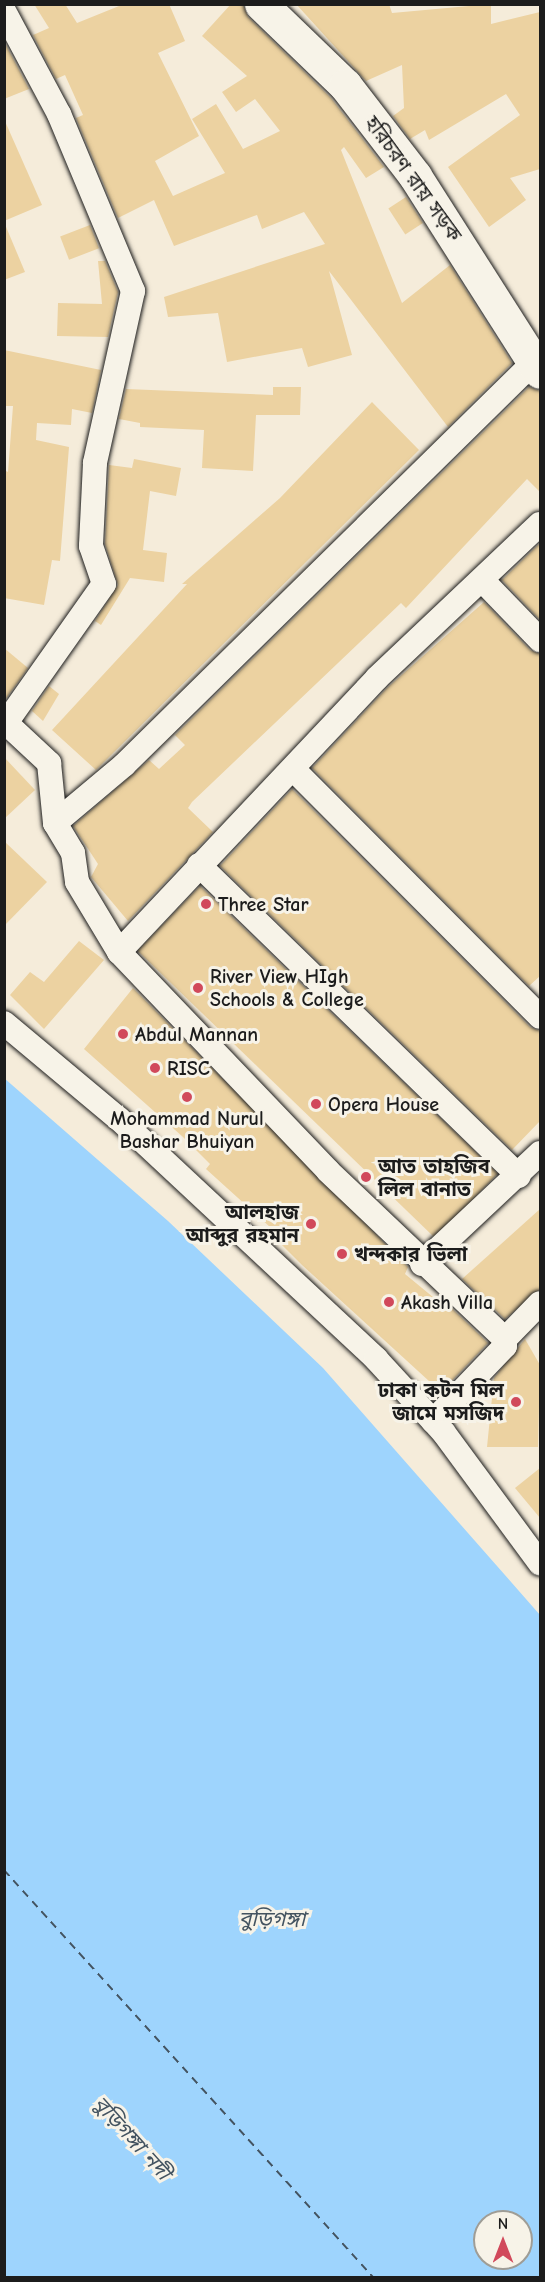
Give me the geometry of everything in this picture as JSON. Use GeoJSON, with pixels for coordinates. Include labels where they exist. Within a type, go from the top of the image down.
{"type":"FeatureCollection","features":[{"type":"Feature","properties":{"kind":"main road","name":"হরিচরণ রায় সড়ক"},"geometry":{"type":"LineString","coordinates":[[261,4],[345,85],[415,176],[537,368]]}},
{"type":"Feature","properties":{"kind":"street"},"geometry":{"type":"LineString","coordinates":[[4,10],[59,114],[133,291],[95,463],[91,546],[104,584],[5,722],[49,763],[55,823],[73,853],[77,882],[119,952],[422,1264],[505,1339]]}},
{"type":"Feature","properties":{"kind":"street"},"geometry":{"type":"LineString","coordinates":[[55,823],[124,765],[537,368]]}},
{"type":"Feature","properties":{"kind":"street"},"geometry":{"type":"LineString","coordinates":[[119,952],[199,865],[295,771],[377,678],[484,582],[540,524]]}},
{"type":"Feature","properties":{"kind":"street"},"geometry":{"type":"LineString","coordinates":[[484,582],[540,640]]}},
{"type":"Feature","properties":{"kind":"street"},"geometry":{"type":"LineString","coordinates":[[295,771],[540,1017]]}},
{"type":"Feature","properties":{"kind":"street"},"geometry":{"type":"LineString","coordinates":[[199,865],[519,1176]]}},
{"type":"Feature","properties":{"kind":"street"},"geometry":{"type":"LineString","coordinates":[[4,1023],[294,1278],[433,1421],[540,1563]]}},
{"type":"Feature","properties":{"kind":"street"},"geometry":{"type":"LineString","coordinates":[[422,1264],[519,1176],[540,1153]]}},
{"type":"Feature","properties":{"kind":"street"},"geometry":{"type":"LineString","coordinates":[[433,1421],[505,1346],[505,1339],[540,1303]]}},
{"type":"Feature","properties":{"kind":"water","name":"বুড়িগঙ্গা"},"geometry":{"type":"Polygon","coordinates":[[[4,1078],[168,1221],[323,1368],[540,1615],[540,2277],[5,2277],[4,1078]]]}},
{"type":"Feature","properties":{"kind":"building"},"geometry":{"type":"Polygon","coordinates":[[[34,4],[65,4],[77,23],[124,4],[169,4],[185,41],[158,53],[199,136],[155,161],[173,196],[225,173],[192,119],[216,104],[243,149],[280,131],[255,99],[236,112],[222,92],[247,76],[202,36],[231,4],[243,4],[248,17],[331,98],[384,167],[366,178],[344,147],[341,150],[402,303],[450,265],[512,363],[448,427],[329,271],[352,355],[308,367],[302,348],[227,362],[218,313],[168,317],[164,297],[325,244],[304,212],[262,229],[257,215],[174,246],[154,200],[118,218],[76,118],[83,115],[65,75],[56,79],[33,35],[49,28],[34,4]]]}},
{"type":"Feature","properties":{"kind":"building"},"geometry":{"type":"Polygon","coordinates":[[[296,4],[389,4],[392,13],[491,4],[491,24],[540,12],[540,169],[510,178],[526,200],[489,227],[448,167],[520,115],[506,94],[429,140],[425,130],[410,139],[393,116],[404,108],[402,65],[366,81],[296,4]]]}},
{"type":"Feature","properties":{"kind":"building"},"geometry":{"type":"Polygon","coordinates":[[[6,45],[29,89],[4,99],[4,46],[6,45]]]}},
{"type":"Feature","properties":{"kind":"building"},"geometry":{"type":"Polygon","coordinates":[[[4,119],[42,205],[4,221],[4,119]]]}},
{"type":"Feature","properties":{"kind":"building"},"geometry":{"type":"Polygon","coordinates":[[[406,197],[423,223],[405,234],[388,208],[406,197]]]}},
{"type":"Feature","properties":{"kind":"building"},"geometry":{"type":"Polygon","coordinates":[[[4,222],[25,272],[4,280],[4,222]]]}},
{"type":"Feature","properties":{"kind":"building"},"geometry":{"type":"Polygon","coordinates":[[[90,225],[99,248],[69,260],[60,236],[90,225]]]}},
{"type":"Feature","properties":{"kind":"building"},"geometry":{"type":"Polygon","coordinates":[[[98,261],[105,261],[118,292],[108,337],[57,336],[58,303],[102,304],[98,261]]]}},
{"type":"Feature","properties":{"kind":"building"},"geometry":{"type":"Polygon","coordinates":[[[4,350],[101,370],[92,413],[72,409],[71,425],[37,423],[36,440],[69,447],[60,561],[52,560],[44,605],[4,598],[4,470],[8,472],[13,406],[4,406],[4,350]]]}},
{"type":"Feature","properties":{"kind":"building"},"geometry":{"type":"Polygon","coordinates":[[[273,387],[301,387],[300,415],[256,415],[253,471],[202,468],[204,430],[140,427],[140,423],[119,419],[126,389],[273,395],[273,387]]]}},
{"type":"Feature","properties":{"kind":"building"},"geometry":{"type":"Polygon","coordinates":[[[529,387],[540,391],[540,492],[527,479],[406,608],[401,603],[192,802],[188,808],[213,832],[128,921],[91,877],[98,864],[73,826],[149,760],[159,769],[185,745],[175,735],[529,387]]]}},
{"type":"Feature","properties":{"kind":"building"},"geometry":{"type":"Polygon","coordinates":[[[372,402],[419,450],[96,770],[52,730],[187,584],[182,584],[280,498],[372,402]]]}},
{"type":"Feature","properties":{"kind":"building"},"geometry":{"type":"Polygon","coordinates":[[[134,459],[181,468],[176,496],[150,491],[143,550],[167,553],[164,582],[130,578],[101,625],[95,621],[118,585],[105,544],[109,465],[132,468],[134,459]]]}},
{"type":"Feature","properties":{"kind":"building"},"geometry":{"type":"Polygon","coordinates":[[[540,543],[540,620],[502,580],[540,543]]]}},
{"type":"Feature","properties":{"kind":"building"},"geometry":{"type":"Polygon","coordinates":[[[484,602],[530,650],[540,654],[540,976],[529,986],[312,768],[387,688],[484,602]]]}},
{"type":"Feature","properties":{"kind":"building"},"geometry":{"type":"Polygon","coordinates":[[[4,648],[28,668],[5,700],[4,699],[4,648]]]}},
{"type":"Feature","properties":{"kind":"building"},"geometry":{"type":"Polygon","coordinates":[[[49,686],[59,694],[43,721],[32,711],[49,686]]]}},
{"type":"Feature","properties":{"kind":"building"},"geometry":{"type":"Polygon","coordinates":[[[4,757],[35,790],[4,819],[4,757]]]}},
{"type":"Feature","properties":{"kind":"building"},"geometry":{"type":"Polygon","coordinates":[[[292,789],[530,1027],[540,1031],[540,1121],[512,1150],[220,866],[292,789]]]}},
{"type":"Feature","properties":{"kind":"building"},"geometry":{"type":"Polygon","coordinates":[[[4,841],[47,882],[4,926],[4,841]]]}},
{"type":"Feature","properties":{"kind":"building"},"geometry":{"type":"Polygon","coordinates":[[[200,886],[498,1174],[435,1238],[137,951],[200,886]]]}},
{"type":"Feature","properties":{"kind":"building"},"geometry":{"type":"Polygon","coordinates":[[[79,941],[104,960],[44,1029],[10,995],[30,972],[44,982],[79,941]]]}},
{"type":"Feature","properties":{"kind":"building"},"geometry":{"type":"Polygon","coordinates":[[[133,988],[408,1267],[405,1274],[439,1302],[442,1299],[488,1343],[441,1392],[302,1265],[278,1241],[281,1237],[206,1169],[210,1164],[183,1137],[84,1049],[133,988]]]}},
{"type":"Feature","properties":{"kind":"building"},"geometry":{"type":"Polygon","coordinates":[[[540,1209],[540,1289],[505,1319],[462,1279],[540,1209]]]}},
{"type":"Feature","properties":{"kind":"building","name":"ঢাকা কটন মিল জামে মসজিদ"},"geometry":{"type":"Polygon","coordinates":[[[525,1339],[540,1365],[538,1447],[487,1447],[494,1378],[525,1339]]]}},
{"type":"Feature","properties":{"kind":"building"},"geometry":{"type":"Polygon","coordinates":[[[540,1468],[540,1518],[515,1488],[540,1468]]]}},
{"type":"Feature","properties":{"kind":"ferry route"},"geometry":{"type":"LineString","coordinates":[[4,1870],[374,2278]]}},
{"type":"Feature","properties":{"kind":"place","name":"Three Star"},"geometry":{"type":"Point","coordinates":[206,904]}},
{"type":"Feature","properties":{"kind":"place","name":"River View HIgh Schools & College"},"geometry":{"type":"Point","coordinates":[198,988]}},
{"type":"Feature","properties":{"kind":"place","name":"Abdul Mannan"},"geometry":{"type":"Point","coordinates":[123,1034]}},
{"type":"Feature","properties":{"kind":"place","name":"RISC"},"geometry":{"type":"Point","coordinates":[155,1068]}},
{"type":"Feature","properties":{"kind":"place","name":"Mohammad Nurul Bashar Bhuiyan"},"geometry":{"type":"Point","coordinates":[187,1097]}},
{"type":"Feature","properties":{"kind":"place","name":"Opera House"},"geometry":{"type":"Point","coordinates":[316,1104]}},
{"type":"Feature","properties":{"kind":"place","name":"আত তাহজিব লিল বানাত"},"geometry":{"type":"Point","coordinates":[366,1177]}},
{"type":"Feature","properties":{"kind":"place","name":"আলহাজ আব্দুর রহমান"},"geometry":{"type":"Point","coordinates":[311,1224]}},
{"type":"Feature","properties":{"kind":"place","name":"খন্দকার ভিলা"},"geometry":{"type":"Point","coordinates":[342,1254]}},
{"type":"Feature","properties":{"kind":"place","name":"Akash Villa"},"geometry":{"type":"Point","coordinates":[389,1302]}},
{"type":"Feature","properties":{"kind":"place","name":"ঢাকা কটন মিল জামে মসজিদ"},"geometry":{"type":"Point","coordinates":[516,1402]}},
{"type":"Feature","properties":{"kind":"water label","name":"বুড়িগঙ্গা নদী"},"geometry":{"type":"Point","coordinates":[132,2138]}}]}
